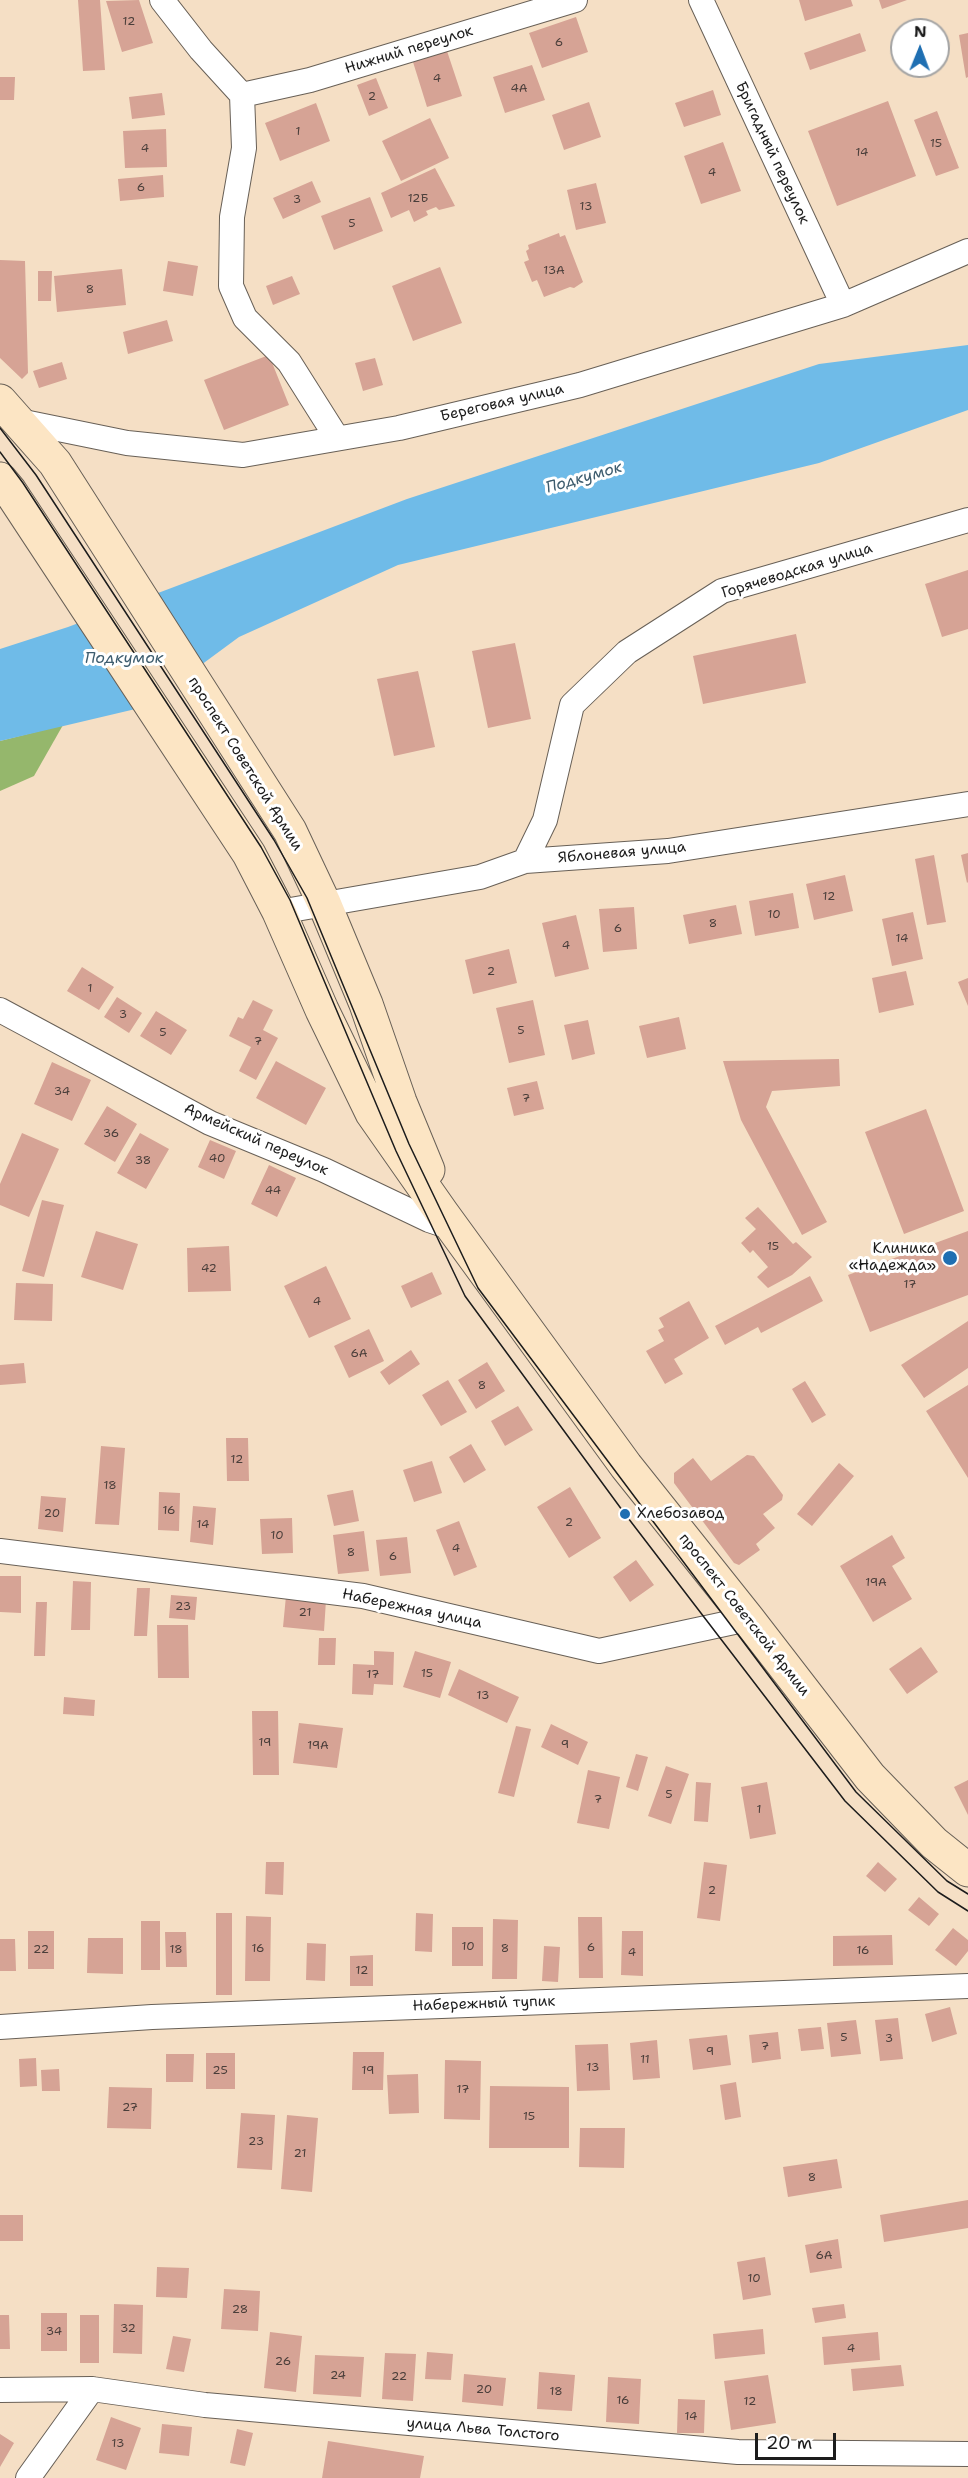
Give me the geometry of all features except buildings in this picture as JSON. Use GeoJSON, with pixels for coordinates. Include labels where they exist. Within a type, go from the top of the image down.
{"type":"FeatureCollection","features":[{"type":"Feature","properties":{"kind":"main road","name":"проспект Советской Армии"},"geometry":{"type":"LineString","coordinates":[[10,411],[55,463],[290,831],[324,903],[366,1004],[400,1102],[453,1228]]}},
{"type":"Feature","properties":{"kind":"main road","name":"проспект Советской Армии"},"geometry":{"type":"LineString","coordinates":[[5,485],[249,854],[279,912],[322,1010],[372,1113],[626,1466],[870,1777],[934,1843],[968,1870]]}},
{"type":"Feature","properties":{"kind":"street"},"geometry":{"type":"LineString","coordinates":[[162,0],[201,50],[242,95],[244,148],[232,217],[231,286],[245,318],[289,362],[337,438]]}},
{"type":"Feature","properties":{"kind":"street","name":"Нижний переулок"},"geometry":{"type":"LineString","coordinates":[[242,95],[310,80],[575,0]]}},
{"type":"Feature","properties":{"kind":"street","name":"Бригадный переулок"},"geometry":{"type":"LineString","coordinates":[[701,0],[843,306]]}},
{"type":"Feature","properties":{"kind":"street","name":"Береговая улица"},"geometry":{"type":"LineString","coordinates":[[10,411],[127,443],[243,454],[399,428],[580,385],[843,306],[968,251]]}},
{"type":"Feature","properties":{"kind":"street","name":"Горячеводская улица"},"geometry":{"type":"LineString","coordinates":[[525,861],[545,820],[572,705],[627,652],[722,591],[968,520]]}},
{"type":"Feature","properties":{"kind":"street","name":"Яблоневая улица"},"geometry":{"type":"LineString","coordinates":[[279,912],[480,877],[525,861],[668,851],[968,804]]}},
{"type":"Feature","properties":{"kind":"street","name":"Армейский переулок"},"geometry":{"type":"LineString","coordinates":[[0,1010],[210,1123],[324,1170],[429,1220],[453,1228]]}},
{"type":"Feature","properties":{"kind":"street","name":"Набережная улица"},"geometry":{"type":"LineString","coordinates":[[0,1551],[363,1596],[599,1651],[748,1619]]}},
{"type":"Feature","properties":{"kind":"street","name":"Набережный тупик"},"geometry":{"type":"LineString","coordinates":[[0,2027],[152,2017],[968,1986]]}},
{"type":"Feature","properties":{"kind":"street"},"geometry":{"type":"LineString","coordinates":[[28,2478],[92,2389]]}},
{"type":"Feature","properties":{"kind":"street","name":"улица Льва Толстого"},"geometry":{"type":"LineString","coordinates":[[0,2390],[92,2389],[205,2405],[738,2452],[968,2454]]}},
{"type":"Feature","properties":{"kind":"green space"},"geometry":{"type":"Polygon","coordinates":[[[63,725],[34,776],[0,791],[0,741],[63,725]]]}},
{"type":"Feature","properties":{"kind":"water","name":"Подкумок"},"geometry":{"type":"Polygon","coordinates":[[[968,345],[968,410],[819,463],[398,565],[239,637],[144,707],[0,741],[0,649],[68,627],[407,499],[819,364],[968,345]]]}},
{"type":"Feature","properties":{"kind":"pier"},"geometry":{"type":"Polygon","coordinates":[[[153,593],[201,668],[145,709],[78,620],[153,593]]]}},
{"type":"Feature","properties":{"kind":"tram line"},"geometry":{"type":"LineString","coordinates":[[0,428],[36,475],[274,840],[307,898],[409,1144],[478,1288],[856,1792],[947,1881],[968,1894]]}},
{"type":"Feature","properties":{"kind":"tram line"},"geometry":{"type":"LineString","coordinates":[[0,452],[23,483],[261,847],[290,900],[396,1151],[465,1296],[625,1514],[845,1801],[938,1892],[968,1911]]}},
{"type":"Feature","properties":{"kind":"place","name":"Клиника «Надежда»"},"geometry":{"type":"Point","coordinates":[950,1258]}},
{"type":"Feature","properties":{"kind":"place","name":"Хлебозавод"},"geometry":{"type":"Point","coordinates":[625,1514]}}]}
